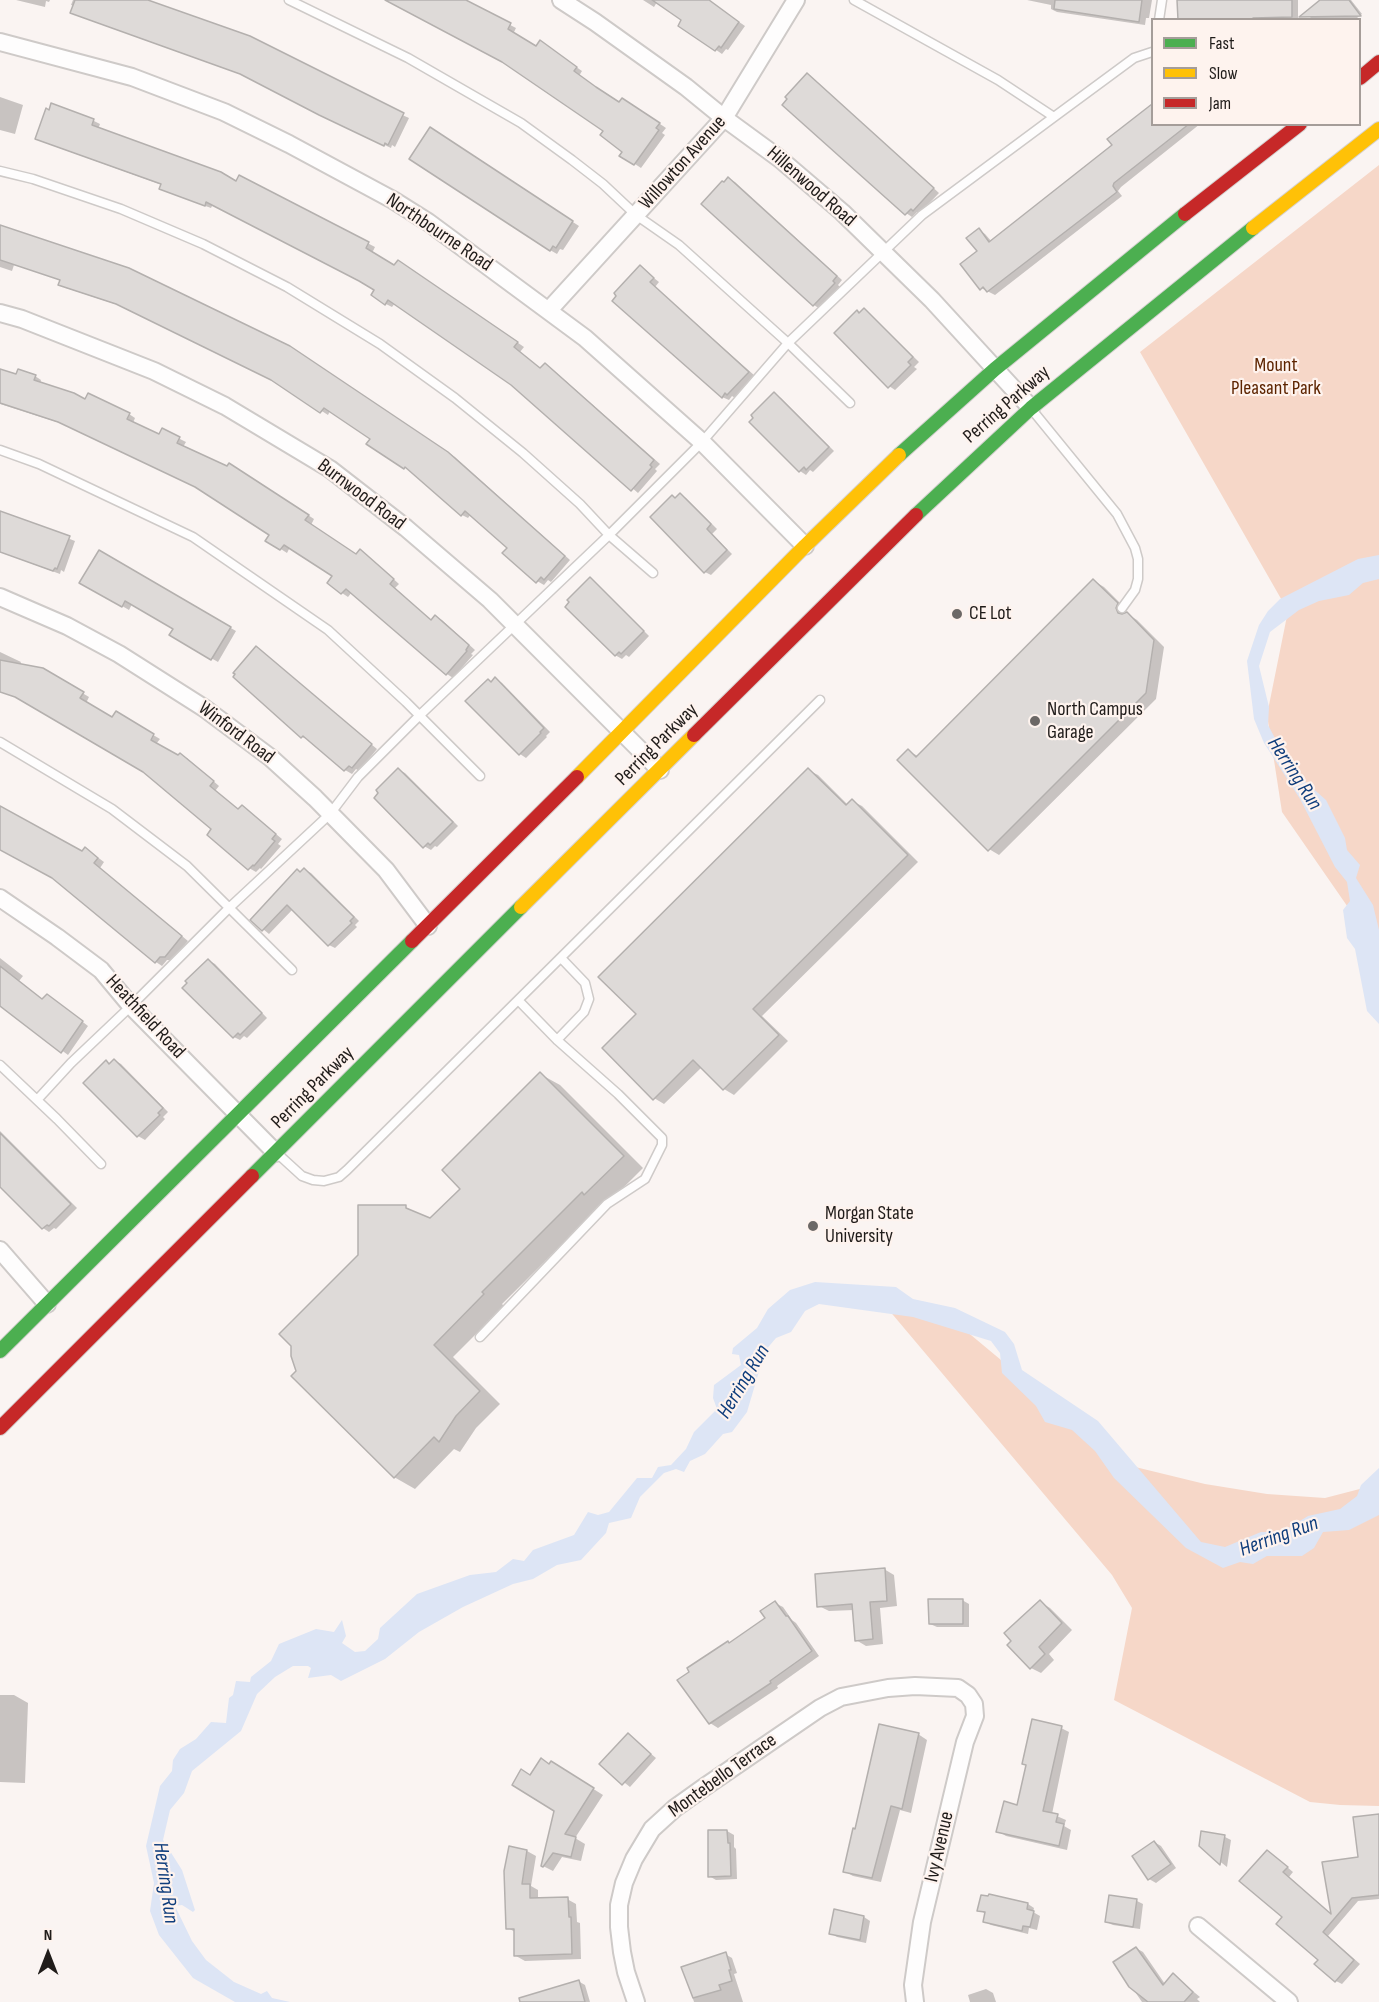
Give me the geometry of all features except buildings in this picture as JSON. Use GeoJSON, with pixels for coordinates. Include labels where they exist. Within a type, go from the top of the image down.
{"type":"FeatureCollection","features":[{"type":"Feature","properties":{"kind":"main road"},"geometry":{"type":"LineString","coordinates":[[1361,76],[1379,62]]}},
{"type":"Feature","properties":{"kind":"main road","name":"Perring Parkway"},"geometry":{"type":"LineString","coordinates":[[0,1351],[622,732],[805,546],[909,446],[995,369],[1146,245],[1297,126]]}},
{"type":"Feature","properties":{"kind":"main road","name":"Perring Parkway"},"geometry":{"type":"LineString","coordinates":[[0,1428],[945,486],[1031,408],[1379,129]]}},
{"type":"Feature","properties":{"kind":"street","name":"Hillenwood Road"},"geometry":{"type":"LineString","coordinates":[[561,0],[595,21],[780,159],[842,212],[932,300],[1031,408]]}},
{"type":"Feature","properties":{"kind":"street","name":"Willowton Avenue"},"geometry":{"type":"LineString","coordinates":[[549,310],[724,118],[796,0]]}},
{"type":"Feature","properties":{"kind":"street","name":"Northbourne Road"},"geometry":{"type":"LineString","coordinates":[[0,42],[132,77],[224,112],[393,200],[428,222],[549,310],[616,365],[702,442],[805,546]]}},
{"type":"Feature","properties":{"kind":"street","name":"Burnwood Road"},"geometry":{"type":"LineString","coordinates":[[0,313],[32,323],[154,371],[225,406],[330,469],[406,528],[490,600],[660,770]]}},
{"type":"Feature","properties":{"kind":"street","name":"Winford Road"},"geometry":{"type":"LineString","coordinates":[[0,597],[67,626],[104,646],[204,708],[271,758],[386,870],[428,926]]}},
{"type":"Feature","properties":{"kind":"street","name":"Heathfield Road"},"geometry":{"type":"LineString","coordinates":[[0,898],[101,970],[131,1006],[276,1153]]}},
{"type":"Feature","properties":{"kind":"street"},"geometry":{"type":"LineString","coordinates":[[0,1250],[47,1304]]}},
{"type":"Feature","properties":{"kind":"street","name":"Montebello Terrace"},"geometry":{"type":"LineString","coordinates":[[636,2002],[622,1952],[619,1905],[624,1883],[634,1859],[652,1829],[675,1808],[723,1774],[820,1708],[841,1697],[864,1691],[915,1686],[957,1688],[968,1695]]}},
{"type":"Feature","properties":{"kind":"street","name":"Ivy Avenue"},"geometry":{"type":"LineString","coordinates":[[915,2002],[914,1985],[922,1922],[965,1742],[975,1716],[974,1704],[968,1695]]}},
{"type":"Feature","properties":{"kind":"street"},"geometry":{"type":"LineString","coordinates":[[1198,1926],[1289,2002]]}},
{"type":"Feature","properties":{"kind":"lane"},"geometry":{"type":"LineString","coordinates":[[289,0],[408,58],[521,123],[588,172],[636,215],[679,245],[788,343],[850,403]]}},
{"type":"Feature","properties":{"kind":"lane"},"geometry":{"type":"LineString","coordinates":[[854,0],[998,80],[1054,117]]}},
{"type":"Feature","properties":{"kind":"lane"},"geometry":{"type":"LineString","coordinates":[[1159,18],[1162,0]]}},
{"type":"Feature","properties":{"kind":"lane"},"geometry":{"type":"LineString","coordinates":[[37,1100],[71,1063],[229,908],[330,814],[358,777],[420,715],[609,535],[702,442],[788,343],[922,215],[1134,58],[1151,52]]}},
{"type":"Feature","properties":{"kind":"lane"},"geometry":{"type":"LineString","coordinates":[[0,171],[33,179],[121,209],[202,244],[296,293],[380,344],[455,398],[523,453],[580,504],[609,535],[653,573]]}},
{"type":"Feature","properties":{"kind":"lane"},"geometry":{"type":"LineString","coordinates":[[1031,408],[1117,514],[1135,549],[1138,559],[1138,579],[1135,590],[1122,608]]}},
{"type":"Feature","properties":{"kind":"lane"},"geometry":{"type":"LineString","coordinates":[[0,450],[39,464],[193,537],[328,630],[420,715],[480,776]]}},
{"type":"Feature","properties":{"kind":"lane"},"geometry":{"type":"LineString","coordinates":[[276,1153],[302,1176],[324,1181],[339,1176],[562,959],[820,700]]}},
{"type":"Feature","properties":{"kind":"lane"},"geometry":{"type":"LineString","coordinates":[[0,742],[112,809],[187,866],[292,970]]}},
{"type":"Feature","properties":{"kind":"lane"},"geometry":{"type":"LineString","coordinates":[[557,1040],[584,1012],[589,999],[585,983],[562,959]]}},
{"type":"Feature","properties":{"kind":"lane"},"geometry":{"type":"LineString","coordinates":[[480,1337],[607,1204],[645,1179],[662,1145],[662,1138],[618,1094],[557,1040],[519,1000]]}},
{"type":"Feature","properties":{"kind":"lane"},"geometry":{"type":"LineString","coordinates":[[0,1065],[101,1164]]}},
{"type":"Feature","properties":{"kind":"green space","name":"Mount Pleasant Park"},"geometry":{"type":"Polygon","coordinates":[[[1379,165],[1379,952],[1282,812],[1267,715],[1288,611],[1140,352],[1379,165]]]}},
{"type":"Feature","properties":{"kind":"green space"},"geometry":{"type":"Polygon","coordinates":[[[888,1309],[947,1315],[1127,1465],[1205,1484],[1267,1494],[1325,1498],[1379,1484],[1379,1806],[1310,1802],[1114,1700],[1132,1608],[1112,1575],[888,1309]]]}},
{"type":"Feature","properties":{"kind":"water","name":"Herring Run"},"geometry":{"type":"Polygon","coordinates":[[[1379,555],[1379,579],[1363,583],[1349,595],[1319,601],[1299,610],[1270,632],[1259,666],[1269,707],[1268,725],[1292,770],[1326,800],[1345,838],[1347,850],[1360,865],[1356,878],[1373,905],[1379,930],[1379,1024],[1367,1011],[1355,949],[1347,938],[1343,910],[1350,901],[1347,882],[1335,867],[1300,799],[1264,743],[1254,719],[1247,661],[1259,625],[1280,599],[1358,559],[1379,555]]]}},
{"type":"Feature","properties":{"kind":"water","name":"Herring Run"},"geometry":{"type":"Polygon","coordinates":[[[815,1282],[896,1287],[913,1299],[955,1308],[1005,1332],[1014,1344],[1022,1370],[1098,1421],[1201,1542],[1225,1547],[1261,1532],[1282,1532],[1308,1516],[1340,1509],[1357,1496],[1361,1485],[1379,1468],[1379,1515],[1349,1530],[1323,1532],[1314,1548],[1302,1556],[1267,1556],[1253,1564],[1240,1562],[1223,1568],[1186,1548],[1114,1478],[1095,1451],[1072,1430],[1045,1422],[1036,1406],[1002,1373],[1000,1353],[991,1341],[913,1317],[819,1304],[805,1311],[791,1332],[776,1338],[765,1351],[747,1412],[732,1432],[723,1434],[705,1454],[690,1461],[684,1472],[676,1469],[664,1473],[640,1497],[631,1518],[609,1523],[606,1533],[581,1560],[557,1565],[533,1579],[513,1584],[463,1607],[419,1632],[385,1659],[341,1681],[331,1675],[308,1678],[311,1668],[293,1666],[275,1677],[257,1694],[241,1731],[192,1771],[184,1793],[170,1810],[163,1840],[182,1870],[195,1910],[193,1912],[182,1905],[175,1906],[192,1941],[206,1960],[234,1982],[261,1994],[267,1991],[272,1998],[290,2002],[235,2002],[193,1978],[159,1935],[150,1911],[154,1883],[146,1846],[160,1786],[172,1771],[173,1760],[180,1749],[196,1739],[211,1722],[226,1723],[229,1698],[233,1695],[236,1681],[250,1682],[251,1677],[271,1661],[279,1644],[316,1629],[334,1632],[342,1620],[346,1636],[342,1643],[355,1652],[365,1651],[378,1639],[380,1628],[417,1594],[470,1575],[496,1572],[513,1559],[524,1561],[533,1550],[574,1535],[588,1512],[598,1515],[609,1512],[637,1478],[652,1478],[658,1467],[671,1465],[686,1449],[694,1432],[717,1409],[713,1398],[714,1385],[741,1365],[739,1355],[732,1354],[733,1348],[757,1328],[768,1309],[790,1290],[815,1282]]]}},
{"type":"Feature","properties":{"kind":"traffic: fast"},"geometry":{"type":"LineString","coordinates":[[899,455],[995,369],[1185,214]]}},
{"type":"Feature","properties":{"kind":"traffic: fast"},"geometry":{"type":"LineString","coordinates":[[916,515],[1031,408],[1253,228]]}},
{"type":"Feature","properties":{"kind":"traffic: fast"},"geometry":{"type":"LineString","coordinates":[[252,1176],[521,907]]}},
{"type":"Feature","properties":{"kind":"traffic: fast"},"geometry":{"type":"LineString","coordinates":[[0,1351],[412,941]]}},
{"type":"Feature","properties":{"kind":"traffic: slow"},"geometry":{"type":"LineString","coordinates":[[1253,228],[1379,129]]}},
{"type":"Feature","properties":{"kind":"traffic: slow"},"geometry":{"type":"LineString","coordinates":[[577,777],[805,546],[899,455]]}},
{"type":"Feature","properties":{"kind":"traffic: slow"},"geometry":{"type":"LineString","coordinates":[[521,907],[694,735]]}},
{"type":"Feature","properties":{"kind":"traffic: jam"},"geometry":{"type":"LineString","coordinates":[[1361,77],[1379,62]]}},
{"type":"Feature","properties":{"kind":"traffic: jam"},"geometry":{"type":"LineString","coordinates":[[1185,214],[1297,126]]}},
{"type":"Feature","properties":{"kind":"traffic: jam"},"geometry":{"type":"LineString","coordinates":[[694,735],[916,515]]}},
{"type":"Feature","properties":{"kind":"traffic: jam"},"geometry":{"type":"LineString","coordinates":[[412,941],[577,777]]}},
{"type":"Feature","properties":{"kind":"traffic: jam"},"geometry":{"type":"LineString","coordinates":[[0,1428],[252,1176]]}},
{"type":"Feature","properties":{"kind":"place","name":"CE Lot"},"geometry":{"type":"Point","coordinates":[957,614]}},
{"type":"Feature","properties":{"kind":"place","name":"North Campus Garage"},"geometry":{"type":"Point","coordinates":[1035,721]}},
{"type":"Feature","properties":{"kind":"place","name":"Morgan State University"},"geometry":{"type":"Point","coordinates":[813,1226]}}]}
